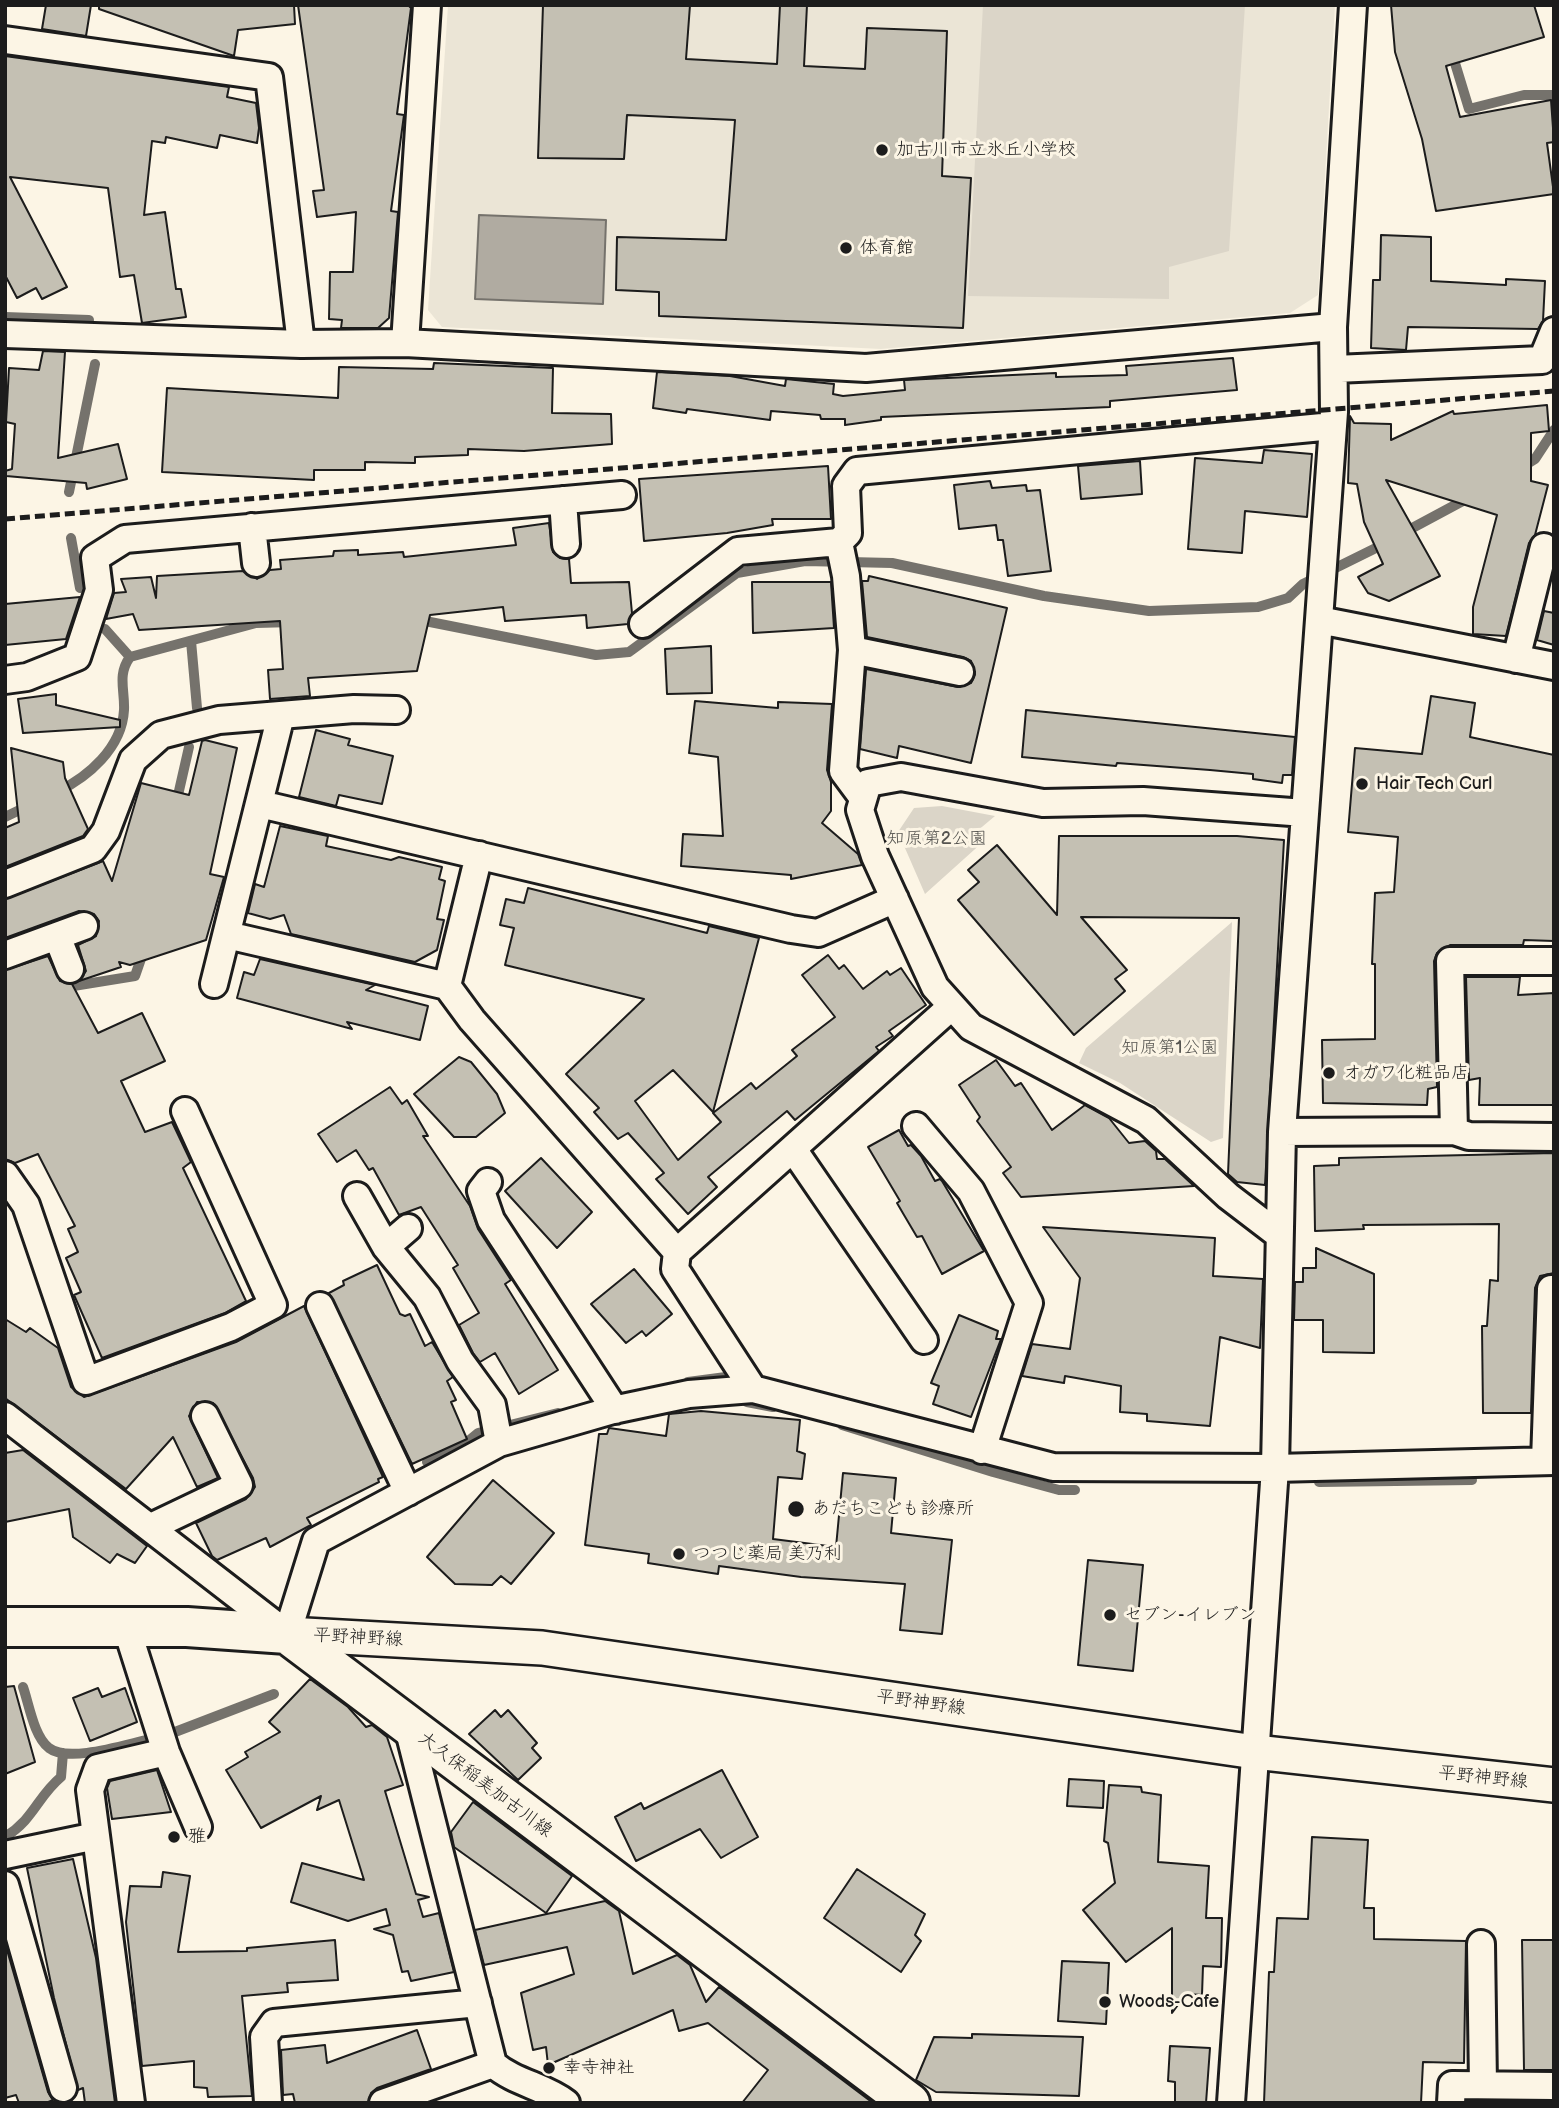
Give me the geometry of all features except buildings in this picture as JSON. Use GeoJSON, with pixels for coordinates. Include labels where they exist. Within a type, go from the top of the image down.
{"type":"FeatureCollection","features":[{"type":"Feature","properties":{"kind":"main road"},"geometry":{"type":"LineString","coordinates":[[5,1627],[187,1627],[287,1634]]}},
{"type":"Feature","properties":{"kind":"main road","name":"大久保稲美加古川線"},"geometry":{"type":"LineString","coordinates":[[287,1634],[910,2103]]}},
{"type":"Feature","properties":{"kind":"street"},"geometry":{"type":"LineString","coordinates":[[405,343],[426,5]]}},
{"type":"Feature","properties":{"kind":"street"},"geometry":{"type":"LineString","coordinates":[[1231,2103],[1275,1468],[1282,1132],[1333,426],[1333,327],[1353,5]]}},
{"type":"Feature","properties":{"kind":"street"},"geometry":{"type":"LineString","coordinates":[[5,40],[269,76],[301,344]]}},
{"type":"Feature","properties":{"kind":"street"},"geometry":{"type":"LineString","coordinates":[[5,334],[301,344],[405,343],[866,368],[1333,327]]}},
{"type":"Feature","properties":{"kind":"street"},"geometry":{"type":"LineString","coordinates":[[1335,369],[1542,360],[1554,331]]}},
{"type":"Feature","properties":{"kind":"street"},"geometry":{"type":"LineString","coordinates":[[643,624],[738,551],[839,542],[848,533],[846,486],[857,471],[1333,426]]}},
{"type":"Feature","properties":{"kind":"street"},"geometry":{"type":"LineString","coordinates":[[5,680],[27,677],[77,657],[99,590],[95,558],[125,539],[622,495]]}},
{"type":"Feature","properties":{"kind":"street"},"geometry":{"type":"LineString","coordinates":[[563,500],[566,544]]}},
{"type":"Feature","properties":{"kind":"street"},"geometry":{"type":"LineString","coordinates":[[252,527],[256,563]]}},
{"type":"Feature","properties":{"kind":"street"},"geometry":{"type":"LineString","coordinates":[[839,542],[846,576],[852,650],[843,771],[863,798]]}},
{"type":"Feature","properties":{"kind":"street"},"geometry":{"type":"LineString","coordinates":[[1516,659],[1544,547]]}},
{"type":"Feature","properties":{"kind":"street"},"geometry":{"type":"LineString","coordinates":[[1319,620],[1554,666]]}},
{"type":"Feature","properties":{"kind":"street"},"geometry":{"type":"LineString","coordinates":[[852,650],[960,672]]}},
{"type":"Feature","properties":{"kind":"street"},"geometry":{"type":"LineString","coordinates":[[5,884],[93,849],[106,831],[132,760],[162,735],[219,720],[354,709],[396,710]]}},
{"type":"Feature","properties":{"kind":"street"},"geometry":{"type":"LineString","coordinates":[[214,984],[281,715]]}},
{"type":"Feature","properties":{"kind":"street"},"geometry":{"type":"LineString","coordinates":[[1279,1235],[1228,1196],[1146,1120],[971,1027],[935,987],[875,856],[860,810],[867,783],[901,777],[1043,803],[1143,801],[1305,813]]}},
{"type":"Feature","properties":{"kind":"street"},"geometry":{"type":"LineString","coordinates":[[260,804],[818,933],[895,899]]}},
{"type":"Feature","properties":{"kind":"street"},"geometry":{"type":"LineString","coordinates":[[447,986],[479,855]]}},
{"type":"Feature","properties":{"kind":"street"},"geometry":{"type":"LineString","coordinates":[[5,955],[83,926]]}},
{"type":"Feature","properties":{"kind":"street"},"geometry":{"type":"LineString","coordinates":[[227,935],[447,986],[472,1020],[677,1252]]}},
{"type":"Feature","properties":{"kind":"street"},"geometry":{"type":"LineString","coordinates":[[57,936],[70,969]]}},
{"type":"Feature","properties":{"kind":"street"},"geometry":{"type":"LineString","coordinates":[[1454,1131],[1450,961],[1554,961]]}},
{"type":"Feature","properties":{"kind":"street"},"geometry":{"type":"LineString","coordinates":[[753,1389],[675,1269],[677,1252],[952,1006]]}},
{"type":"Feature","properties":{"kind":"street"},"geometry":{"type":"LineString","coordinates":[[5,1175],[26,1205],[86,1381],[231,1327],[273,1305],[184,1111]]}},
{"type":"Feature","properties":{"kind":"street"},"geometry":{"type":"LineString","coordinates":[[916,1126],[971,1191],[1029,1303],[982,1450]]}},
{"type":"Feature","properties":{"kind":"street"},"geometry":{"type":"LineString","coordinates":[[1282,1132],[1454,1131],[1469,1136],[1554,1136]]}},
{"type":"Feature","properties":{"kind":"street"},"geometry":{"type":"LineString","coordinates":[[793,1149],[924,1340]]}},
{"type":"Feature","properties":{"kind":"street"},"geometry":{"type":"LineString","coordinates":[[488,1181],[481,1191],[491,1220],[615,1410]]}},
{"type":"Feature","properties":{"kind":"street"},"geometry":{"type":"LineString","coordinates":[[358,1196],[386,1247],[427,1297],[460,1361],[492,1405],[497,1432]]}},
{"type":"Feature","properties":{"kind":"street"},"geometry":{"type":"LineString","coordinates":[[386,1247],[408,1228]]}},
{"type":"Feature","properties":{"kind":"street"},"geometry":{"type":"LineString","coordinates":[[5,1416],[287,1634],[316,1541],[408,1492],[497,1432],[689,1394],[753,1389],[1053,1467],[1275,1468],[1549,1461],[1551,1289],[1554,1289]]}},
{"type":"Feature","properties":{"kind":"street"},"geometry":{"type":"LineString","coordinates":[[320,1306],[408,1492]]}},
{"type":"Feature","properties":{"kind":"street"},"geometry":{"type":"LineString","coordinates":[[151,1527],[239,1485],[205,1416]]}},
{"type":"Feature","properties":{"kind":"street"},"geometry":{"type":"LineString","coordinates":[[126,1626],[166,1752],[198,1827]]}},
{"type":"Feature","properties":{"kind":"street","name":"平野神野線"},"geometry":{"type":"LineString","coordinates":[[287,1634],[542,1648],[1255,1752],[1554,1785]]}},
{"type":"Feature","properties":{"kind":"street"},"geometry":{"type":"LineString","coordinates":[[408,1727],[493,2064],[513,2079],[557,2095],[566,2103]]}},
{"type":"Feature","properties":{"kind":"street"},"geometry":{"type":"LineString","coordinates":[[131,2103],[90,1790],[98,1768],[166,1752]]}},
{"type":"Feature","properties":{"kind":"street"},"geometry":{"type":"LineString","coordinates":[[5,1856],[96,1836]]}},
{"type":"Feature","properties":{"kind":"street"},"geometry":{"type":"LineString","coordinates":[[5,1885],[63,2088]]}},
{"type":"Feature","properties":{"kind":"street"},"geometry":{"type":"LineString","coordinates":[[1481,1944],[1483,2085]]}},
{"type":"Feature","properties":{"kind":"street"},"geometry":{"type":"LineString","coordinates":[[268,2103],[264,2038],[274,2023],[478,2003]]}},
{"type":"Feature","properties":{"kind":"street"},"geometry":{"type":"LineString","coordinates":[[383,2103],[493,2064]]}},
{"type":"Feature","properties":{"kind":"street"},"geometry":{"type":"LineString","coordinates":[[1451,2103],[1452,2085],[1554,2086]]}},
{"type":"Feature","properties":{"kind":"shaded area","name":"加古川市立氷丘小学校"},"geometry":{"type":"Polygon","coordinates":[[[448,5],[1335,5],[1318,295],[1290,313],[881,349],[442,327],[428,310],[448,5]]]}},
{"type":"Feature","properties":{"kind":"shaded area"},"geometry":{"type":"Polygon","coordinates":[[[479,215],[606,220],[603,304],[475,299],[479,215]]]}},
{"type":"Feature","properties":{"kind":"green space"},"geometry":{"type":"Polygon","coordinates":[[[983,5],[1245,5],[1229,251],[1169,267],[1169,299],[968,296],[983,5]]]}},
{"type":"Feature","properties":{"kind":"green space","name":"知原第2公園"},"geometry":{"type":"Polygon","coordinates":[[[942,806],[995,816],[976,832],[984,841],[925,894],[898,832],[914,808],[942,806]]]}},
{"type":"Feature","properties":{"kind":"green space","name":"知原第1公園"},"geometry":{"type":"Polygon","coordinates":[[[1232,922],[1223,1138],[1211,1142],[1120,1083],[1079,1063],[1086,1048],[1232,922]]]}},
{"type":"Feature","properties":{"kind":"waterway"},"geometry":{"type":"LineString","coordinates":[[1451,50],[1469,109],[1524,95],[1554,95]]}},
{"type":"Feature","properties":{"kind":"waterway"},"geometry":{"type":"LineString","coordinates":[[5,317],[89,320]]}},
{"type":"Feature","properties":{"kind":"waterway"},"geometry":{"type":"LineString","coordinates":[[69,492],[95,364]]}},
{"type":"Feature","properties":{"kind":"waterway"},"geometry":{"type":"LineString","coordinates":[[1519,469],[1535,459],[1554,430]]}},
{"type":"Feature","properties":{"kind":"waterway"},"geometry":{"type":"LineString","coordinates":[[1403,533],[1472,496]]}},
{"type":"Feature","properties":{"kind":"waterway"},"geometry":{"type":"LineString","coordinates":[[71,538],[80,588]]}},
{"type":"Feature","properties":{"kind":"waterway"},"geometry":{"type":"LineString","coordinates":[[415,619],[596,655],[629,652],[737,573],[805,561],[892,563],[1044,596],[1149,611],[1258,607],[1288,598],[1303,584],[1386,543]]}},
{"type":"Feature","properties":{"kind":"waterway"},"geometry":{"type":"LineString","coordinates":[[57,792],[69,786],[101,760],[117,737],[124,710],[123,676],[130,657],[256,623],[293,622]]}},
{"type":"Feature","properties":{"kind":"waterway"},"geometry":{"type":"LineString","coordinates":[[105,629],[130,657]]}},
{"type":"Feature","properties":{"kind":"waterway"},"geometry":{"type":"LineString","coordinates":[[191,641],[197,708]]}},
{"type":"Feature","properties":{"kind":"waterway"},"geometry":{"type":"LineString","coordinates":[[176,804],[189,747]]}},
{"type":"Feature","properties":{"kind":"waterway"},"geometry":{"type":"LineString","coordinates":[[5,817],[30,805]]}},
{"type":"Feature","properties":{"kind":"waterway"},"geometry":{"type":"LineString","coordinates":[[61,988],[135,976],[144,950]]}},
{"type":"Feature","properties":{"kind":"waterway"},"geometry":{"type":"LineString","coordinates":[[688,1382],[741,1375]]}},
{"type":"Feature","properties":{"kind":"waterway"},"geometry":{"type":"LineString","coordinates":[[747,1391],[747,1402],[773,1407]]}},
{"type":"Feature","properties":{"kind":"waterway"},"geometry":{"type":"LineString","coordinates":[[427,1462],[461,1447],[478,1433],[558,1413]]}},
{"type":"Feature","properties":{"kind":"waterway"},"geometry":{"type":"LineString","coordinates":[[842,1425],[993,1472],[1059,1490],[1075,1490]]}},
{"type":"Feature","properties":{"kind":"waterway"},"geometry":{"type":"LineString","coordinates":[[1319,1482],[1472,1480]]}},
{"type":"Feature","properties":{"kind":"waterway"},"geometry":{"type":"LineString","coordinates":[[23,1687],[39,1736],[49,1748],[58,1752],[96,1752],[147,1740]]}},
{"type":"Feature","properties":{"kind":"waterway"},"geometry":{"type":"LineString","coordinates":[[175,1732],[274,1694]]}},
{"type":"Feature","properties":{"kind":"waterway"},"geometry":{"type":"LineString","coordinates":[[5,1837],[30,1815],[46,1792],[61,1777],[63,1753]]}},
{"type":"Feature","properties":{"kind":"railway"},"geometry":{"type":"LineString","coordinates":[[5,519],[1554,391]]}},
{"type":"Feature","properties":{"kind":"place","name":"加古川市立氷丘小学校"},"geometry":{"type":"Point","coordinates":[882,150]}},
{"type":"Feature","properties":{"kind":"place","name":"体育館"},"geometry":{"type":"Point","coordinates":[846,248]}},
{"type":"Feature","properties":{"kind":"place","name":"Hair Tech Curl"},"geometry":{"type":"Point","coordinates":[1362,784]}},
{"type":"Feature","properties":{"kind":"place","name":"オガワ化粧品店"},"geometry":{"type":"Point","coordinates":[1329,1073]}},
{"type":"Feature","properties":{"kind":"place","name":"あだちこども診療所"},"geometry":{"type":"Point","coordinates":[796,1509]}},
{"type":"Feature","properties":{"kind":"place","name":"つつじ薬局 美乃利"},"geometry":{"type":"Point","coordinates":[679,1554]}},
{"type":"Feature","properties":{"kind":"place","name":"セブン-イレブン"},"geometry":{"type":"Point","coordinates":[1110,1615]}},
{"type":"Feature","properties":{"kind":"place","name":"雅"},"geometry":{"type":"Point","coordinates":[174,1837]}},
{"type":"Feature","properties":{"kind":"place","name":"Woods-Cafe"},"geometry":{"type":"Point","coordinates":[1105,2002]}},
{"type":"Feature","properties":{"kind":"place","name":"幸寺神社"},"geometry":{"type":"Point","coordinates":[549,2068]}}]}
